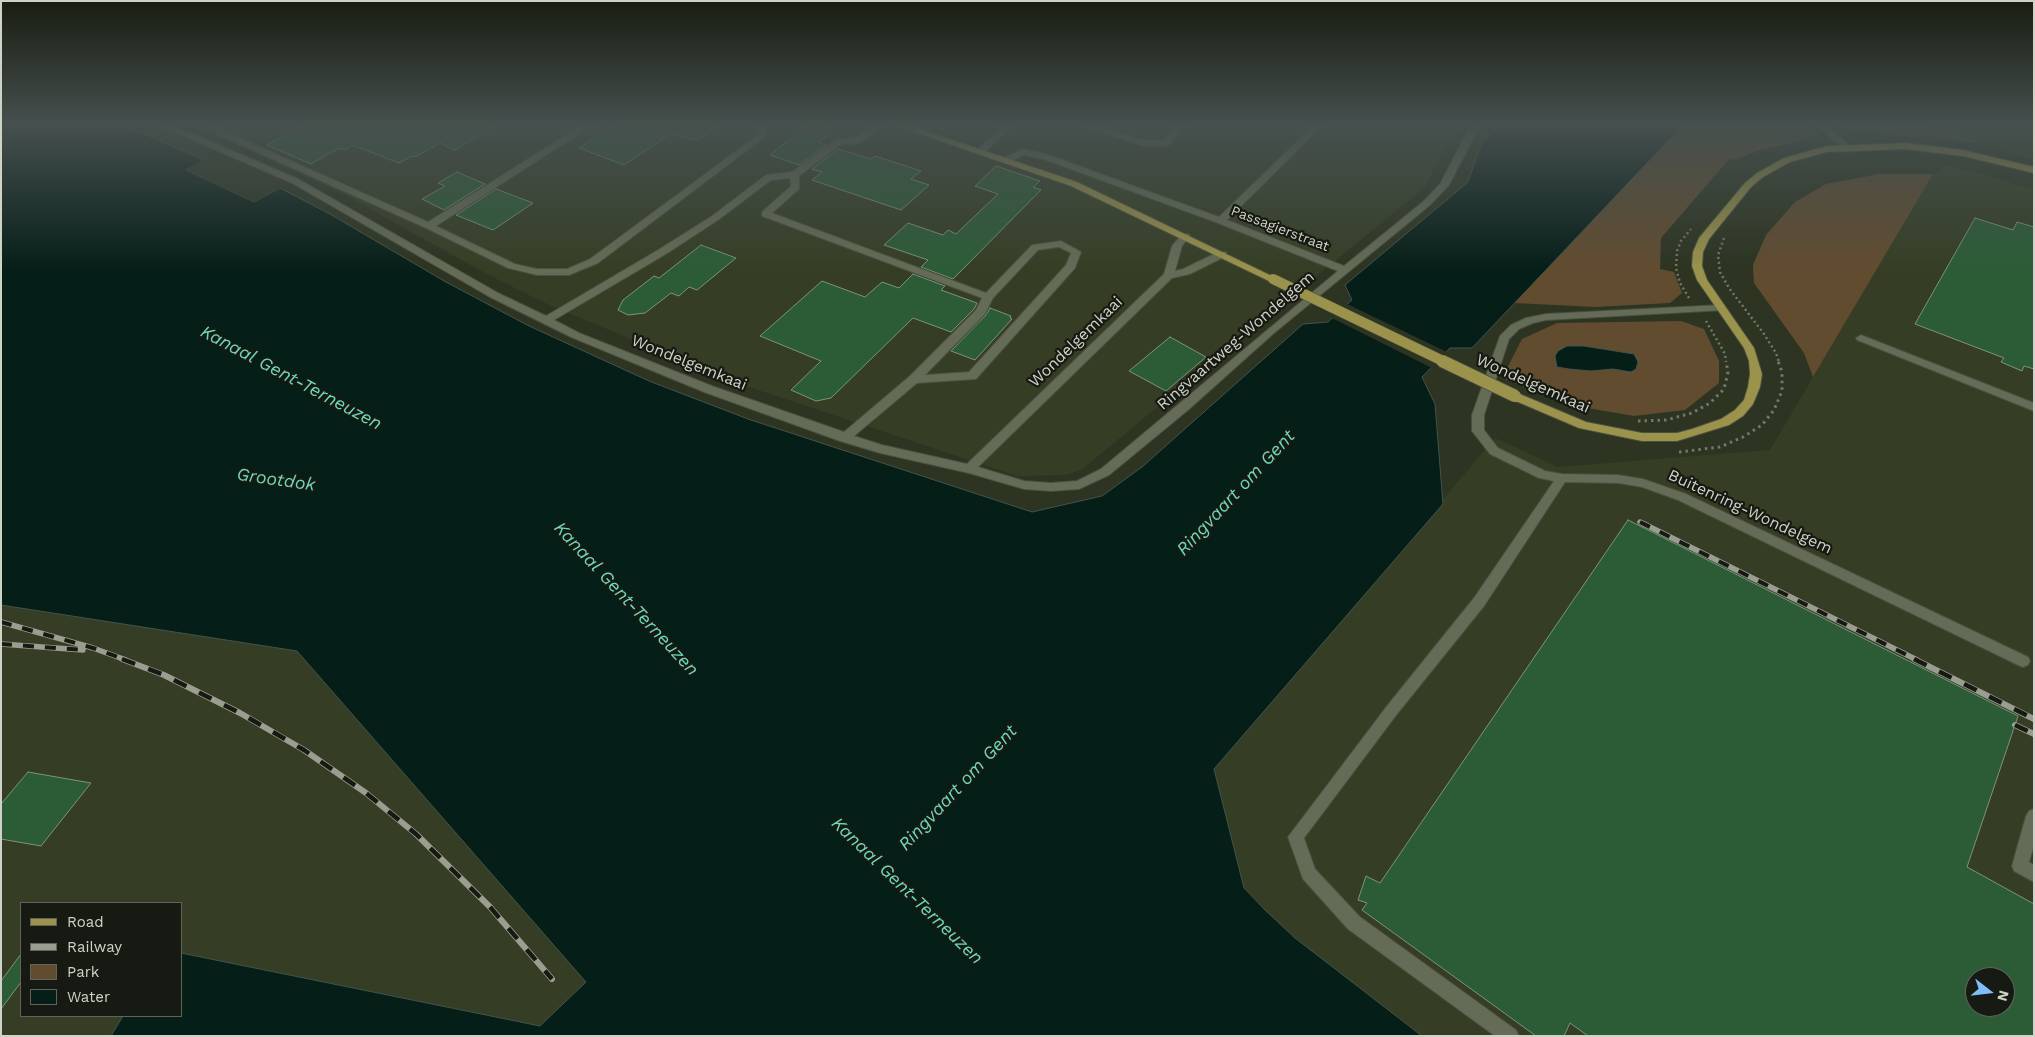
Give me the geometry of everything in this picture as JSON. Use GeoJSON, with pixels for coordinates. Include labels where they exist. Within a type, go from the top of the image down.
{"type":"FeatureCollection","features":[{"type":"Feature","properties":{"kind":"main road","name":"Wondelgemkaai"},"geometry":{"type":"LineString","coordinates":[[1044,173],[1074,184],[1185,236],[1570,421],[1626,435],[1677,437],[1718,425],[1739,413],[1749,401],[1754,387],[1756,374],[1750,348],[1702,280],[1697,266],[1698,252],[1704,238],[1748,185],[1763,173]]}},
{"type":"Feature","properties":{"kind":"street","name":"Wondelgemkaai"},"geometry":{"type":"LineString","coordinates":[[278,173],[295,181],[494,295],[575,335],[708,390],[844,438],[880,449],[969,469],[1169,275],[1186,272],[1222,254]]}},
{"type":"Feature","properties":{"kind":"street"},"geometry":{"type":"LineString","coordinates":[[312,173],[430,226],[512,266],[537,272],[569,272],[594,261],[712,173]]}},
{"type":"Feature","properties":{"kind":"street"},"geometry":{"type":"LineString","coordinates":[[430,226],[514,173]]}},
{"type":"Feature","properties":{"kind":"street","name":"Passagierstraat"},"geometry":{"type":"LineString","coordinates":[[1091,173],[1282,244],[1345,270]]}},
{"type":"Feature","properties":{"kind":"street"},"geometry":{"type":"LineString","coordinates":[[1221,221],[1270,173]]}},
{"type":"Feature","properties":{"kind":"street","name":"Ringvaartweg-Wondelgem"},"geometry":{"type":"LineString","coordinates":[[969,469],[1024,485],[1051,487],[1079,485],[1105,472],[1427,203],[1444,185],[1450,173]]}},
{"type":"Feature","properties":{"kind":"street"},"geometry":{"type":"LineString","coordinates":[[546,320],[715,218],[769,177],[794,174],[796,187],[765,214],[988,297]]}},
{"type":"Feature","properties":{"kind":"street"},"geometry":{"type":"LineString","coordinates":[[1169,275],[1177,246],[1185,236]]}},
{"type":"Feature","properties":{"kind":"street"},"geometry":{"type":"LineString","coordinates":[[844,438],[914,379],[981,312],[988,297],[1035,248],[1061,244],[1076,252],[1071,266],[972,376],[914,379]]}},
{"type":"Feature","properties":{"kind":"street","name":"Buitenring-Wondelgem"},"geometry":{"type":"LineString","coordinates":[[1721,308],[1546,316],[1530,320],[1515,327],[1504,338],[1478,415],[1478,431],[1494,451],[1543,475],[1562,478],[1618,479],[1661,488],[2023,661]]}},
{"type":"Feature","properties":{"kind":"street"},"geometry":{"type":"LineString","coordinates":[[1861,338],[2034,407]]}},
{"type":"Feature","properties":{"kind":"street"},"geometry":{"type":"LineString","coordinates":[[1510,1036],[1354,923],[1309,874],[1296,837],[1392,710],[1479,602],[1562,478]]}},
{"type":"Feature","properties":{"kind":"street"},"geometry":{"type":"LineString","coordinates":[[2034,816],[2020,866],[2034,874]]}},
{"type":"Feature","properties":{"kind":"path"},"geometry":{"type":"LineString","coordinates":[[1630,420],[1666,420],[1692,413],[1710,403],[1724,389],[1728,372],[1725,354],[1716,335],[1680,283],[1676,268],[1677,251],[1681,241],[1694,226]]}},
{"type":"Feature","properties":{"kind":"path"},"geometry":{"type":"LineString","coordinates":[[1730,230],[1724,238],[1718,255],[1720,272],[1729,288],[1744,307]]}},
{"type":"Feature","properties":{"kind":"shaded area"},"geometry":{"type":"Polygon","coordinates":[[[299,173],[1432,173],[1425,187],[1081,470],[1065,475],[1017,476],[728,380],[545,303],[483,272],[349,197],[299,173]]]}},
{"type":"Feature","properties":{"kind":"shaded area"},"geometry":{"type":"Polygon","coordinates":[[[1977,173],[2034,189],[2034,1036],[1422,1036],[1295,938],[1244,887],[1214,769],[1495,438],[1558,467],[1770,450],[1933,174],[1977,173]]]}},
{"type":"Feature","properties":{"kind":"shaded area"},"geometry":{"type":"Polygon","coordinates":[[[1,605],[297,651],[586,982],[540,1026],[182,953],[182,902],[20,902],[20,1017],[122,1017],[111,1036],[1,1036],[1,605]]]}},
{"type":"Feature","properties":{"kind":"green space"},"geometry":{"type":"Polygon","coordinates":[[[1637,173],[1717,173],[1661,238],[1660,269],[1674,272],[1682,293],[1670,303],[1595,307],[1514,303],[1637,173]]]}},
{"type":"Feature","properties":{"kind":"green space"},"geometry":{"type":"Polygon","coordinates":[[[1879,174],[1933,174],[1813,377],[1804,353],[1754,283],[1753,265],[1766,235],[1795,202],[1826,184],[1879,174]]]}},
{"type":"Feature","properties":{"kind":"green space"},"geometry":{"type":"Polygon","coordinates":[[[1681,321],[1704,329],[1719,361],[1719,383],[1685,410],[1634,416],[1570,405],[1502,378],[1522,339],[1557,323],[1681,321]]]}},
{"type":"Feature","properties":{"kind":"water"},"geometry":{"type":"Polygon","coordinates":[[[1,173],[193,173],[254,202],[280,188],[330,214],[444,281],[529,326],[649,381],[748,419],[1032,512],[1102,496],[1142,467],[1303,324],[1328,322],[1352,300],[1345,285],[1468,182],[1471,173],[1637,173],[1472,348],[1450,348],[1422,377],[1435,404],[1443,504],[1214,769],[1244,888],[1295,938],[1422,1036],[111,1036],[122,1017],[182,1017],[182,953],[540,1026],[586,982],[297,651],[1,605],[1,173]]]}},
{"type":"Feature","properties":{"kind":"water"},"geometry":{"type":"Polygon","coordinates":[[[1567,346],[1584,346],[1634,354],[1638,362],[1636,369],[1631,372],[1613,369],[1591,371],[1557,367],[1555,356],[1558,351],[1567,346]]]}},
{"type":"Feature","properties":{"kind":"pier"},"geometry":{"type":"Polygon","coordinates":[[[193,173],[200,173],[254,200],[279,186],[282,187],[254,202],[193,173]]]}},
{"type":"Feature","properties":{"kind":"pier"},"geometry":{"type":"Polygon","coordinates":[[[1345,303],[1449,353],[1434,369],[1330,317],[1345,303]]]}},
{"type":"Feature","properties":{"kind":"building"},"geometry":{"type":"Polygon","coordinates":[[[455,173],[460,173],[485,184],[444,210],[422,199],[445,186],[438,183],[455,173]]]}},
{"type":"Feature","properties":{"kind":"building"},"geometry":{"type":"Polygon","coordinates":[[[820,173],[918,173],[911,179],[929,185],[901,210],[812,180],[820,173]]]}},
{"type":"Feature","properties":{"kind":"building"},"geometry":{"type":"Polygon","coordinates":[[[988,173],[1018,173],[1040,181],[1033,187],[1041,190],[953,279],[921,267],[928,260],[884,245],[908,223],[943,235],[948,230],[956,234],[998,194],[975,186],[988,173]]]}},
{"type":"Feature","properties":{"kind":"building"},"geometry":{"type":"Polygon","coordinates":[[[496,189],[533,203],[493,230],[456,215],[496,189]]]}},
{"type":"Feature","properties":{"kind":"building"},"geometry":{"type":"Polygon","coordinates":[[[1975,218],[2013,230],[2017,222],[2034,227],[2034,369],[2024,366],[2022,371],[2001,362],[2004,358],[1915,324],[1975,218]]]}},
{"type":"Feature","properties":{"kind":"building"},"geometry":{"type":"Polygon","coordinates":[[[701,245],[736,258],[697,290],[689,287],[679,296],[671,293],[645,313],[628,315],[618,310],[623,300],[654,276],[659,278],[701,245]]]}},
{"type":"Feature","properties":{"kind":"building"},"geometry":{"type":"Polygon","coordinates":[[[913,274],[945,286],[941,290],[977,303],[974,309],[951,332],[913,318],[831,398],[816,401],[791,390],[821,361],[760,336],[822,281],[865,297],[882,282],[899,288],[913,274]]]}},
{"type":"Feature","properties":{"kind":"building"},"geometry":{"type":"Polygon","coordinates":[[[990,308],[1011,316],[1010,318],[1012,319],[975,360],[951,351],[986,315],[990,308]]]}},
{"type":"Feature","properties":{"kind":"building"},"geometry":{"type":"Polygon","coordinates":[[[1170,337],[1206,357],[1166,391],[1129,371],[1170,337]]]}},
{"type":"Feature","properties":{"kind":"building"},"geometry":{"type":"Polygon","coordinates":[[[1628,520],[2018,716],[1967,867],[2034,904],[2034,1036],[1588,1036],[1570,1023],[1564,1036],[1536,1036],[1362,910],[1367,903],[1358,900],[1366,876],[1380,883],[1628,520]]]}},
{"type":"Feature","properties":{"kind":"building"},"geometry":{"type":"Polygon","coordinates":[[[28,772],[91,783],[41,846],[1,839],[1,804],[28,772]]]}},
{"type":"Feature","properties":{"kind":"building"},"geometry":{"type":"Polygon","coordinates":[[[20,955],[20,983],[1,1009],[1,981],[20,955]]]}},
{"type":"Feature","properties":{"kind":"railway"},"geometry":{"type":"LineString","coordinates":[[1640,522],[1917,660]]}},
{"type":"Feature","properties":{"kind":"railway"},"geometry":{"type":"LineString","coordinates":[[1,622],[93,648],[126,660]]}},
{"type":"Feature","properties":{"kind":"railway"},"geometry":{"type":"LineString","coordinates":[[1,644],[83,650]]}},
{"type":"Feature","properties":{"kind":"railway"},"geometry":{"type":"LineString","coordinates":[[122,659],[164,675],[240,713],[304,750],[366,793],[416,834],[490,907],[552,979]]}},
{"type":"Feature","properties":{"kind":"railway"},"geometry":{"type":"LineString","coordinates":[[1914,659],[2034,719]]}},
{"type":"Feature","properties":{"kind":"railway"},"geometry":{"type":"LineString","coordinates":[[2015,725],[2034,734]]}},
{"type":"Feature","properties":{"kind":"water label","name":"Kanaal Gent-Terneuzen"},"geometry":{"type":"Point","coordinates":[291,378]}},
{"type":"Feature","properties":{"kind":"water label","name":"Grootdok"},"geometry":{"type":"Point","coordinates":[276,480]}},
{"type":"Feature","properties":{"kind":"water label","name":"Ringvaart om Gent"},"geometry":{"type":"Point","coordinates":[1236,493]}},
{"type":"Feature","properties":{"kind":"water label","name":"Kanaal Gent-Terneuzen"},"geometry":{"type":"Point","coordinates":[626,599]}},
{"type":"Feature","properties":{"kind":"water label","name":"Ringvaart om Gent"},"geometry":{"type":"Point","coordinates":[958,788]}},
{"type":"Feature","properties":{"kind":"water label","name":"Kanaal Gent-Terneuzen"},"geometry":{"type":"Point","coordinates":[907,891]}}]}
